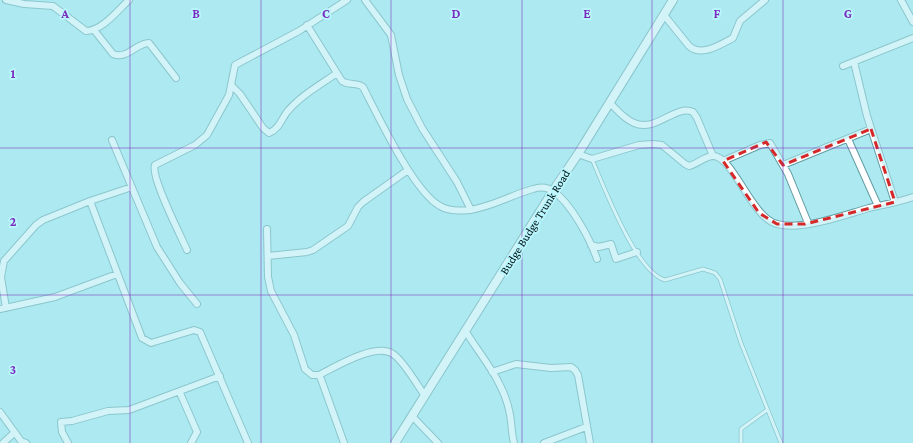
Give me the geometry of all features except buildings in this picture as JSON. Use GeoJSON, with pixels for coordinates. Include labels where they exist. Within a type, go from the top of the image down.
{"type":"FeatureCollection","features":[{"type":"Feature","properties":{"kind":"main road","name":"Budge Budge Trunk Road"},"geometry":{"type":"LineString","coordinates":[[395,443],[553,191],[578,154],[673,0]]}},
{"type":"Feature","properties":{"kind":"street"},"geometry":{"type":"LineString","coordinates":[[6,0],[16,3],[53,6],[80,28],[86,31],[94,30],[129,0]]}},
{"type":"Feature","properties":{"kind":"street"},"geometry":{"type":"LineString","coordinates":[[187,250],[157,182],[153,169],[159,162],[202,141],[217,118],[232,86],[233,70],[235,65],[308,25],[346,0]]}},
{"type":"Feature","properties":{"kind":"street"},"geometry":{"type":"LineString","coordinates":[[366,0],[391,35],[399,75],[407,99],[422,128],[457,182],[471,210]]}},
{"type":"Feature","properties":{"kind":"street"},"geometry":{"type":"LineString","coordinates":[[664,15],[693,50],[703,51],[732,38],[740,21],[765,0]]}},
{"type":"Feature","properties":{"kind":"street"},"geometry":{"type":"LineString","coordinates":[[901,0],[913,22]]}},
{"type":"Feature","properties":{"kind":"street"},"geometry":{"type":"LineString","coordinates":[[308,25],[337,73],[345,83],[360,84],[363,87],[408,170],[430,200],[441,207],[461,211],[498,203],[533,189],[544,188],[553,191],[570,209],[598,259]]}},
{"type":"Feature","properties":{"kind":"street"},"geometry":{"type":"LineString","coordinates":[[94,30],[113,54],[118,56],[122,56],[144,43],[149,43],[176,78]]}},
{"type":"Feature","properties":{"kind":"street"},"geometry":{"type":"LineString","coordinates":[[843,66],[913,38]]}},
{"type":"Feature","properties":{"kind":"street"},"geometry":{"type":"LineString","coordinates":[[854,62],[871,129],[895,202]]}},
{"type":"Feature","properties":{"kind":"street"},"geometry":{"type":"LineString","coordinates":[[232,86],[240,94],[262,128],[269,133],[278,127],[288,112],[304,96],[337,73]]}},
{"type":"Feature","properties":{"kind":"street"},"geometry":{"type":"LineString","coordinates":[[610,103],[626,118],[640,125],[655,123],[684,110],[693,112],[697,118],[712,156],[723,161],[739,180],[760,213],[767,220],[777,224],[792,226],[808,223],[913,197]]}},
{"type":"Feature","properties":{"kind":"street"},"geometry":{"type":"LineString","coordinates":[[783,166],[871,129]]}},
{"type":"Feature","properties":{"kind":"street"},"geometry":{"type":"LineString","coordinates":[[848,139],[878,206]]}},
{"type":"Feature","properties":{"kind":"street"},"geometry":{"type":"LineString","coordinates":[[112,140],[159,251],[180,283],[197,304]]}},
{"type":"Feature","properties":{"kind":"street"},"geometry":{"type":"LineString","coordinates":[[723,161],[766,142],[772,146],[783,166],[808,223]]}},
{"type":"Feature","properties":{"kind":"street"},"geometry":{"type":"LineString","coordinates":[[578,154],[592,159],[639,145],[653,144],[662,145],[689,166],[712,156]]}},
{"type":"Feature","properties":{"kind":"street"},"geometry":{"type":"LineString","coordinates":[[268,256],[313,250],[348,226],[358,207],[363,202],[408,170]]}},
{"type":"Feature","properties":{"kind":"street"},"geometry":{"type":"LineString","coordinates":[[118,274],[56,297],[3,308],[1,277],[4,261],[36,225],[43,220],[90,201],[132,187]]}},
{"type":"Feature","properties":{"kind":"street"},"geometry":{"type":"LineString","coordinates":[[90,201],[142,338],[146,342],[156,342],[198,330],[220,376],[248,443]]}},
{"type":"Feature","properties":{"kind":"street"},"geometry":{"type":"LineString","coordinates":[[267,229],[268,277],[274,298],[294,335],[305,369],[312,375],[319,375],[360,355],[386,351],[396,356],[425,396]]}},
{"type":"Feature","properties":{"kind":"street"},"geometry":{"type":"LineString","coordinates":[[591,245],[599,247],[611,244],[616,259],[637,252]]}},
{"type":"Feature","properties":{"kind":"street"},"geometry":{"type":"LineString","coordinates":[[466,332],[492,372],[505,397],[509,410],[514,443]]}},
{"type":"Feature","properties":{"kind":"street"},"geometry":{"type":"LineString","coordinates":[[492,372],[516,364],[551,368],[571,367],[578,375],[590,443]]}},
{"type":"Feature","properties":{"kind":"street"},"geometry":{"type":"LineString","coordinates":[[319,375],[344,443]]}},
{"type":"Feature","properties":{"kind":"street"},"geometry":{"type":"LineString","coordinates":[[68,443],[62,432],[60,422],[72,421],[108,412],[129,410],[220,376]]}},
{"type":"Feature","properties":{"kind":"street"},"geometry":{"type":"LineString","coordinates":[[180,392],[196,426],[196,437],[191,443]]}},
{"type":"Feature","properties":{"kind":"street"},"geometry":{"type":"LineString","coordinates":[[0,412],[14,433],[21,441],[26,443]]}},
{"type":"Feature","properties":{"kind":"street"},"geometry":{"type":"LineString","coordinates":[[412,416],[438,443]]}},
{"type":"Feature","properties":{"kind":"street"},"geometry":{"type":"LineString","coordinates":[[544,443],[586,427]]}},
{"type":"Feature","properties":{"kind":"street"},"geometry":{"type":"LineString","coordinates":[[3,443],[14,433]]}},
{"type":"Feature","properties":{"kind":"lane"},"geometry":{"type":"LineString","coordinates":[[592,159],[620,222],[637,252],[655,275],[665,280],[703,269],[715,273],[723,289],[741,343],[781,443]]}},
{"type":"Feature","properties":{"kind":"lane"},"geometry":{"type":"LineString","coordinates":[[741,443],[741,429],[767,410]]}},
{"type":"Feature","properties":{"kind":"highlighted area"},"geometry":{"type":"Polygon","coordinates":[[[871,129],[895,202],[805,224],[777,224],[759,213],[723,161],[766,142],[783,165],[871,129]]]}}]}
